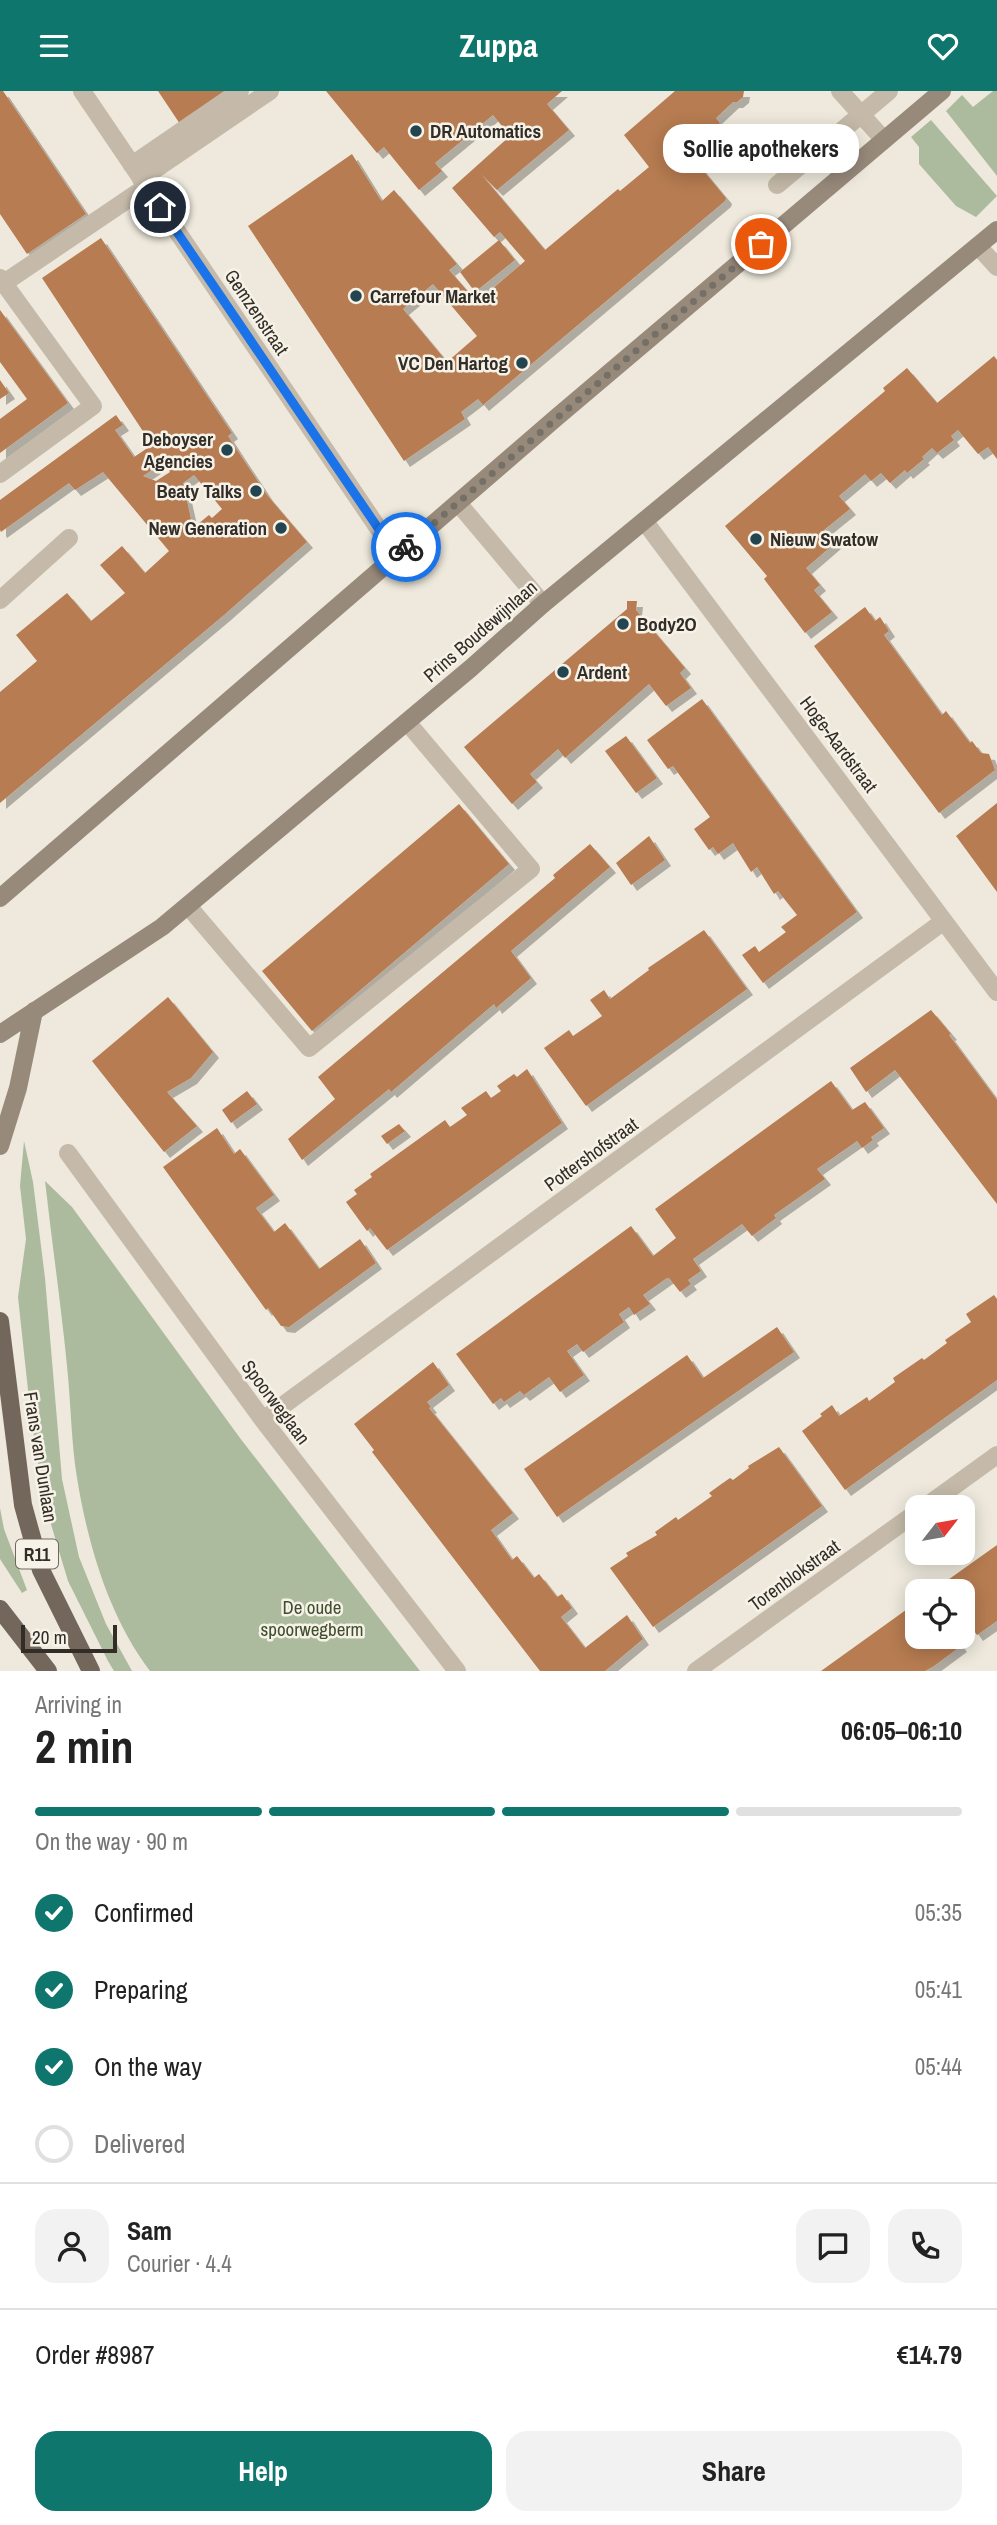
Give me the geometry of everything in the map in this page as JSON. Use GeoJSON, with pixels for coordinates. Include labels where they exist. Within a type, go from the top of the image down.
{"type":"FeatureCollection","features":[{"type":"Feature","properties":{"kind":"main road"},"geometry":{"type":"LineString","coordinates":[[3,895],[942,91]]}},
{"type":"Feature","properties":{"kind":"main road","name":"Prins Boudewijnlaan"},"geometry":{"type":"LineString","coordinates":[[0,1034],[162,927],[543,604],[997,230]]}},
{"type":"Feature","properties":{"kind":"main road"},"geometry":{"type":"LineString","coordinates":[[0,1146],[18,1089],[34,1011]]}},
{"type":"Feature","properties":{"kind":"main road","name":"Frans van Dunlaan"},"geometry":{"type":"LineString","coordinates":[[0,1321],[23,1505],[41,1570],[91,1671]]}},
{"type":"Feature","properties":{"kind":"main road"},"geometry":{"type":"LineString","coordinates":[[0,1610],[48,1671]]}},
{"type":"Feature","properties":{"kind":"street","name":"Gemzenstraat"},"geometry":{"type":"LineString","coordinates":[[82,91],[397,556]]}},
{"type":"Feature","properties":{"kind":"street"},"geometry":{"type":"LineString","coordinates":[[140,177],[240,91]]}},
{"type":"Feature","properties":{"kind":"street"},"geometry":{"type":"LineString","coordinates":[[0,474],[93,406],[2,280],[140,177],[270,91]]}},
{"type":"Feature","properties":{"kind":"street"},"geometry":{"type":"LineString","coordinates":[[840,91],[884,140]]}},
{"type":"Feature","properties":{"kind":"street"},"geometry":{"type":"LineString","coordinates":[[777,185],[889,91]]}},
{"type":"Feature","properties":{"kind":"street"},"geometry":{"type":"LineString","coordinates":[[978,246],[997,245]]}},
{"type":"Feature","properties":{"kind":"street"},"geometry":{"type":"LineString","coordinates":[[978,246],[997,267]]}},
{"type":"Feature","properties":{"kind":"street"},"geometry":{"type":"LineString","coordinates":[[458,503],[543,604]]}},
{"type":"Feature","properties":{"kind":"street","name":"Hoge-Aardstraat"},"geometry":{"type":"LineString","coordinates":[[645,522],[997,992]]}},
{"type":"Feature","properties":{"kind":"street"},"geometry":{"type":"LineString","coordinates":[[0,600],[69,538]]}},
{"type":"Feature","properties":{"kind":"street"},"geometry":{"type":"LineString","coordinates":[[188,906],[310,1048],[531,869],[407,722]]}},
{"type":"Feature","properties":{"kind":"street","name":"Pottershofstraat"},"geometry":{"type":"LineString","coordinates":[[263,1420],[944,921]]}},
{"type":"Feature","properties":{"kind":"street","name":"Spoorweglaan"},"geometry":{"type":"LineString","coordinates":[[68,1153],[263,1420],[457,1671]]}},
{"type":"Feature","properties":{"kind":"street"},"geometry":{"type":"LineString","coordinates":[[942,1495],[997,1455]]}},
{"type":"Feature","properties":{"kind":"street","name":"Torenblokstraat"},"geometry":{"type":"LineString","coordinates":[[696,1671],[905,1521]]}},
{"type":"Feature","properties":{"kind":"green space"},"geometry":{"type":"Polygon","coordinates":[[[993,91],[997,91],[997,176],[946,111],[962,95],[973,107],[993,91]]]}},
{"type":"Feature","properties":{"kind":"green space"},"geometry":{"type":"Polygon","coordinates":[[[931,120],[997,196],[976,217],[956,206],[919,164],[919,147],[911,137],[931,120]]]}},
{"type":"Feature","properties":{"kind":"green space"},"geometry":{"type":"Polygon","coordinates":[[[24,1141],[33,1182],[45,1278],[62,1479],[79,1557],[106,1624],[132,1671],[114,1671],[108,1661],[68,1581],[44,1501],[31,1418],[18,1297],[26,1239],[20,1186],[24,1141]]]}},
{"type":"Feature","properties":{"kind":"green space","name":"De oude spoorwegberm"},"geometry":{"type":"Polygon","coordinates":[[[45,1181],[72,1207],[240,1438],[420,1671],[150,1671],[112,1604],[87,1529],[75,1464],[65,1343],[45,1181]]]}},
{"type":"Feature","properties":{"kind":"green space"},"geometry":{"type":"Polygon","coordinates":[[[0,1508],[4,1529],[27,1590],[22,1593],[0,1559],[0,1508]]]}},
{"type":"Feature","properties":{"kind":"building"},"geometry":{"type":"Polygon","coordinates":[[[0,91],[3,91],[86,214],[27,254],[0,214],[0,91]]]}},
{"type":"Feature","properties":{"kind":"building"},"geometry":{"type":"Polygon","coordinates":[[[158,91],[229,91],[180,124],[158,91]]]}},
{"type":"Feature","properties":{"kind":"building"},"geometry":{"type":"Polygon","coordinates":[[[326,91],[562,91],[547,104],[569,130],[497,190],[481,174],[545,250],[618,189],[620,191],[649,167],[624,135],[675,91],[744,91],[743,97],[733,102],[716,118],[720,123],[697,142],[693,137],[683,146],[726,198],[725,201],[483,405],[478,399],[461,412],[465,419],[404,461],[248,226],[352,154],[380,199],[382,201],[394,190],[457,264],[449,270],[477,302],[525,261],[500,232],[494,237],[452,188],[510,136],[493,115],[435,163],[442,171],[419,190],[384,147],[377,153],[326,91]],[[433,284],[403,309],[447,362],[477,336],[433,284]]]}},
{"type":"Feature","properties":{"kind":"building"},"geometry":{"type":"Polygon","coordinates":[[[101,238],[232,433],[228,436],[267,495],[307,542],[0,803],[0,692],[37,661],[16,635],[67,593],[91,621],[125,593],[100,565],[122,546],[145,573],[169,551],[103,472],[75,490],[69,483],[1,532],[0,530],[0,500],[116,415],[123,425],[115,430],[134,457],[152,445],[42,278],[101,238]],[[160,456],[151,462],[155,468],[143,476],[156,481],[170,472],[160,456]],[[194,475],[183,483],[193,528],[209,515],[212,518],[222,509],[194,475]]]}},
{"type":"Feature","properties":{"kind":"building"},"geometry":{"type":"Polygon","coordinates":[[[499,240],[515,260],[475,292],[460,272],[499,240]]]}},
{"type":"Feature","properties":{"kind":"building"},"geometry":{"type":"Polygon","coordinates":[[[0,310],[68,403],[0,453],[0,419],[27,399],[0,362],[0,310]]]}},
{"type":"Feature","properties":{"kind":"building"},"geometry":{"type":"Polygon","coordinates":[[[994,356],[997,360],[997,459],[988,447],[978,454],[958,430],[951,436],[954,440],[937,453],[932,448],[922,457],[924,459],[890,483],[881,473],[871,481],[865,474],[839,496],[850,509],[824,530],[835,543],[806,568],[820,585],[814,590],[832,612],[805,633],[764,579],[767,576],[725,526],[885,391],[883,388],[907,368],[937,403],[994,356]]]}},
{"type":"Feature","properties":{"kind":"building"},"geometry":{"type":"Polygon","coordinates":[[[0,380],[9,393],[0,399],[0,380]]]}},
{"type":"Feature","properties":{"kind":"building"},"geometry":{"type":"Polygon","coordinates":[[[627,601],[637,601],[636,610],[685,668],[680,673],[691,688],[666,706],[649,684],[565,758],[558,749],[530,774],[537,782],[512,804],[464,747],[627,609],[627,601]]]}},
{"type":"Feature","properties":{"kind":"building"},"geometry":{"type":"Polygon","coordinates":[[[865,607],[875,621],[880,617],[889,631],[884,635],[942,715],[946,711],[970,743],[972,741],[981,753],[989,754],[995,770],[939,813],[814,646],[865,607]]]}},
{"type":"Feature","properties":{"kind":"building"},"geometry":{"type":"Polygon","coordinates":[[[702,699],[857,912],[763,983],[742,955],[755,946],[759,952],[786,932],[781,927],[797,915],[778,891],[774,894],[757,867],[751,872],[733,843],[718,854],[713,847],[709,850],[694,829],[710,817],[673,766],[668,769],[647,740],[702,699]]]}},
{"type":"Feature","properties":{"kind":"building"},"geometry":{"type":"Polygon","coordinates":[[[626,736],[657,778],[636,793],[605,751],[626,736]]]}},
{"type":"Feature","properties":{"kind":"building"},"geometry":{"type":"Polygon","coordinates":[[[997,803],[997,892],[956,836],[997,803]]]}},
{"type":"Feature","properties":{"kind":"building"},"geometry":{"type":"Polygon","coordinates":[[[459,804],[509,864],[312,1031],[262,971],[459,804]]]}},
{"type":"Feature","properties":{"kind":"building"},"geometry":{"type":"Polygon","coordinates":[[[649,836],[665,860],[631,885],[616,863],[649,836]]]}},
{"type":"Feature","properties":{"kind":"building"},"geometry":{"type":"Polygon","coordinates":[[[590,844],[610,867],[511,951],[531,978],[496,1008],[494,1004],[391,1092],[389,1089],[302,1160],[288,1139],[335,1099],[318,1077],[555,878],[553,875],[590,844]]]}},
{"type":"Feature","properties":{"kind":"building"},"geometry":{"type":"Polygon","coordinates":[[[704,930],[747,989],[586,1106],[544,1048],[569,1030],[573,1036],[602,1016],[590,1000],[604,990],[610,999],[649,970],[648,968],[704,930]]]}},
{"type":"Feature","properties":{"kind":"building"},"geometry":{"type":"Polygon","coordinates":[[[168,997],[213,1052],[191,1078],[167,1092],[197,1126],[164,1152],[92,1061],[168,997]]]}},
{"type":"Feature","properties":{"kind":"building"},"geometry":{"type":"Polygon","coordinates":[[[931,1010],[997,1100],[997,1204],[895,1070],[866,1092],[850,1068],[931,1010]]]}},
{"type":"Feature","properties":{"kind":"building"},"geometry":{"type":"Polygon","coordinates":[[[527,1069],[562,1123],[387,1250],[370,1228],[367,1231],[346,1202],[357,1194],[354,1190],[372,1177],[370,1174],[445,1120],[450,1127],[467,1115],[461,1108],[486,1091],[491,1098],[501,1091],[497,1086],[527,1069]]]}},
{"type":"Feature","properties":{"kind":"building"},"geometry":{"type":"Polygon","coordinates":[[[831,1081],[852,1110],[865,1102],[884,1128],[871,1137],[873,1140],[862,1148],[857,1141],[817,1169],[825,1179],[774,1215],[776,1218],[752,1236],[742,1224],[693,1259],[701,1271],[688,1280],[691,1284],[680,1292],[667,1278],[643,1295],[650,1304],[634,1315],[629,1307],[619,1314],[624,1322],[583,1352],[577,1344],[567,1351],[584,1375],[560,1392],[549,1377],[524,1395],[520,1391],[504,1402],[501,1398],[493,1404],[456,1354],[631,1226],[653,1256],[676,1238],[655,1209],[831,1081]]]}},
{"type":"Feature","properties":{"kind":"building"},"geometry":{"type":"Polygon","coordinates":[[[247,1091],[257,1104],[231,1123],[222,1110],[247,1091]]]}},
{"type":"Feature","properties":{"kind":"building"},"geometry":{"type":"Polygon","coordinates":[[[399,1124],[405,1131],[387,1144],[381,1136],[399,1124]]]}},
{"type":"Feature","properties":{"kind":"building"},"geometry":{"type":"Polygon","coordinates":[[[217,1128],[234,1154],[240,1149],[274,1195],[256,1208],[274,1232],[285,1223],[319,1269],[360,1239],[376,1263],[289,1327],[281,1326],[268,1308],[266,1310],[163,1167],[217,1128]]]}},
{"type":"Feature","properties":{"kind":"building"},"geometry":{"type":"Polygon","coordinates":[[[994,1295],[997,1299],[997,1380],[845,1490],[802,1431],[832,1405],[839,1416],[867,1397],[869,1401],[895,1382],[893,1378],[947,1343],[945,1340],[971,1322],[966,1314],[994,1295]]]}},
{"type":"Feature","properties":{"kind":"building"},"geometry":{"type":"Polygon","coordinates":[[[777,1327],[794,1352],[557,1517],[524,1469],[687,1355],[703,1378],[777,1327]]]}},
{"type":"Feature","properties":{"kind":"building"},"geometry":{"type":"Polygon","coordinates":[[[433,1362],[449,1385],[427,1402],[431,1407],[429,1408],[513,1513],[491,1530],[512,1560],[517,1556],[534,1578],[539,1574],[557,1597],[562,1594],[572,1608],[561,1617],[585,1648],[627,1615],[643,1639],[605,1671],[540,1671],[372,1452],[374,1450],[354,1424],[433,1362]]]}},
{"type":"Feature","properties":{"kind":"building"},"geometry":{"type":"Polygon","coordinates":[[[779,1447],[822,1506],[653,1627],[610,1568],[628,1556],[626,1553],[657,1535],[655,1532],[676,1517],[678,1520],[712,1496],[709,1493],[720,1485],[730,1478],[733,1480],[749,1468],[748,1466],[779,1447]]]}},
{"type":"Feature","properties":{"kind":"building"},"geometry":{"type":"Polygon","coordinates":[[[997,1545],[997,1621],[977,1635],[975,1579],[949,1579],[969,1565],[975,1565],[975,1561],[997,1545]]]}},
{"type":"Feature","properties":{"kind":"building"},"geometry":{"type":"Polygon","coordinates":[[[905,1611],[905,1649],[957,1649],[925,1671],[821,1671],[905,1611]]]}},
{"type":"Feature","properties":{"kind":"way so far"},"geometry":{"type":"LineString","coordinates":[[406,547],[761,244]]}},
{"type":"Feature","properties":{"kind":"place","name":"DR Automatics"},"geometry":{"type":"Point","coordinates":[416,131]}},
{"type":"Feature","properties":{"kind":"place","name":"Sollie apothekers"},"geometry":{"type":"Point","coordinates":[761,244]}},
{"type":"Feature","properties":{"kind":"place","name":"Carrefour Market"},"geometry":{"type":"Point","coordinates":[356,296]}},
{"type":"Feature","properties":{"kind":"place","name":"VC Den Hartog"},"geometry":{"type":"Point","coordinates":[522,363]}},
{"type":"Feature","properties":{"kind":"place","name":"Deboyser Agencies"},"geometry":{"type":"Point","coordinates":[227,450]}},
{"type":"Feature","properties":{"kind":"place","name":"Beaty Talks"},"geometry":{"type":"Point","coordinates":[256,491]}},
{"type":"Feature","properties":{"kind":"place","name":"New Generation"},"geometry":{"type":"Point","coordinates":[281,528]}},
{"type":"Feature","properties":{"kind":"place","name":"Nieuw Swatow"},"geometry":{"type":"Point","coordinates":[756,539]}},
{"type":"Feature","properties":{"kind":"place","name":"Body2O"},"geometry":{"type":"Point","coordinates":[623,624]}},
{"type":"Feature","properties":{"kind":"place","name":"Ardent"},"geometry":{"type":"Point","coordinates":[563,672]}},
{"type":"Feature","properties":{"kind":"route"},"geometry":{"type":"LineString","coordinates":[[160,207],[397,556],[406,547]]}}]}
